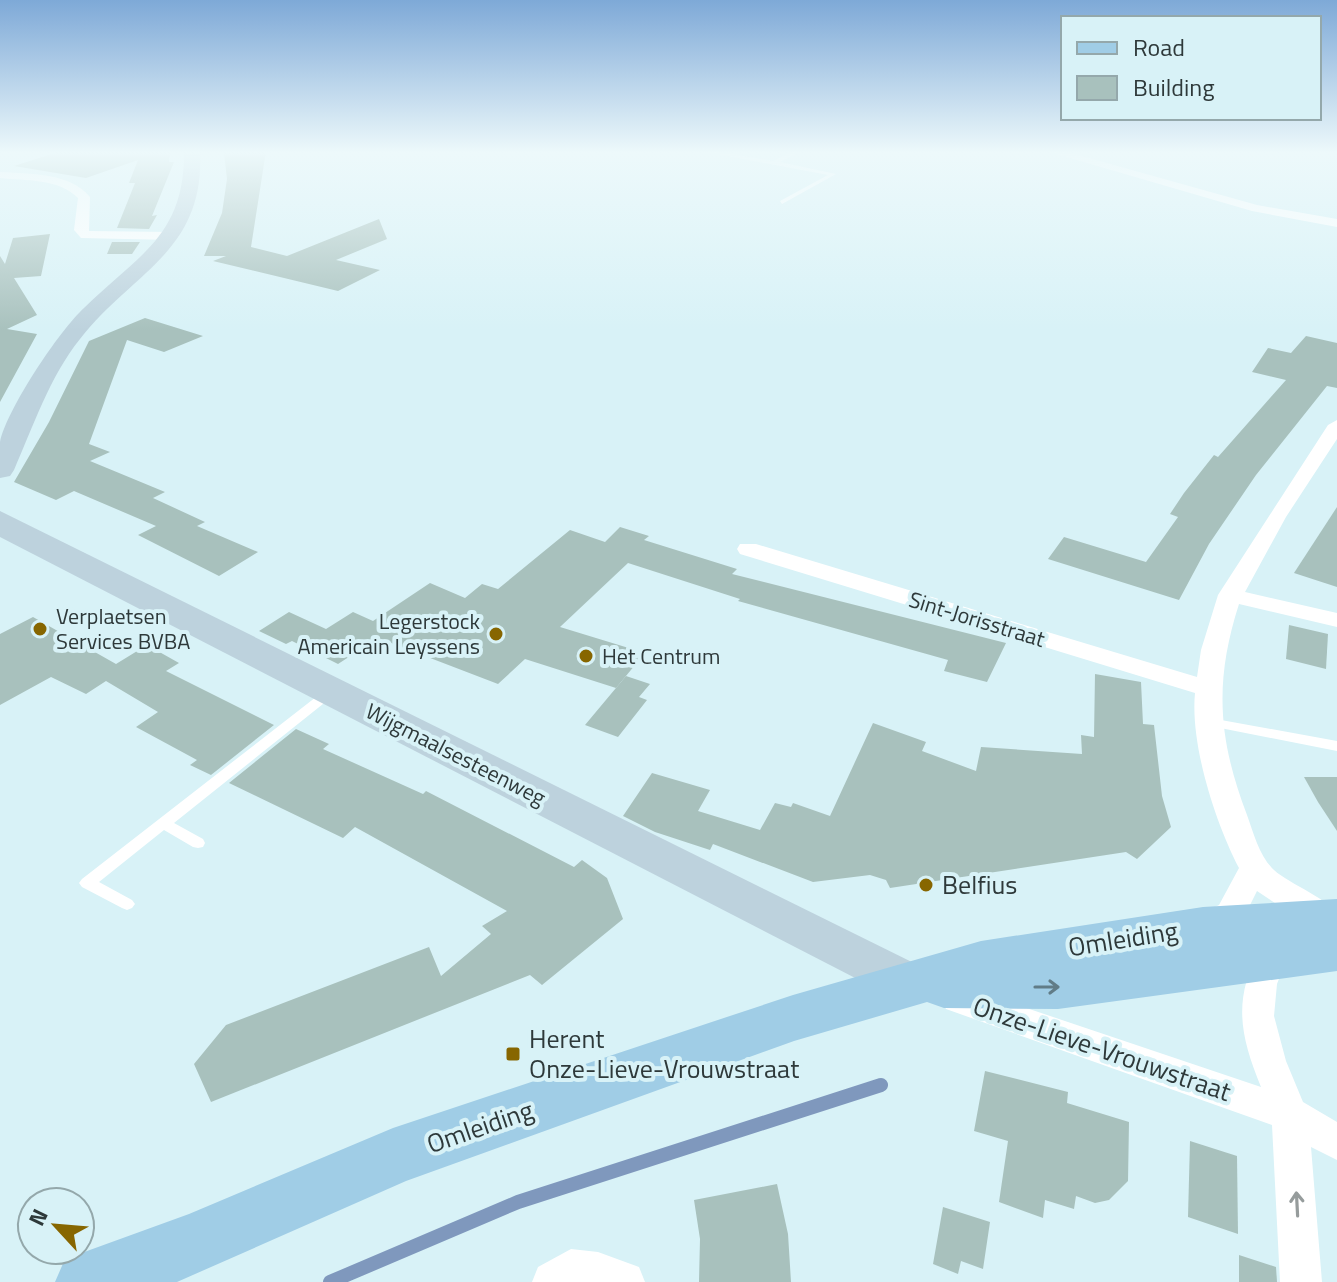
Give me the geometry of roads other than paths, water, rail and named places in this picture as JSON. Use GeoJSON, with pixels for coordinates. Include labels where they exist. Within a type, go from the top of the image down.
{"type":"FeatureCollection","features":[{"type":"Feature","properties":{"kind":"main road","name":"Omleiding"},"geometry":{"type":"LineString","coordinates":[[88,1282],[191,1245],[393,1157],[793,1018],[913,985],[981,962],[1203,927],[1336,930]]}},
{"type":"Feature","properties":{"kind":"main road","name":"Omleiding"},"geometry":{"type":"LineString","coordinates":[[913,985],[1058,987],[1269,957],[1336,930]]}},
{"type":"Feature","properties":{"kind":"main road","name":"Omleiding"},"geometry":{"type":"LineString","coordinates":[[129,1282],[191,1245]]}},
{"type":"Feature","properties":{"kind":"street"},"geometry":{"type":"LineString","coordinates":[[82,211],[80,230],[86,235],[172,236]]}},
{"type":"Feature","properties":{"kind":"street"},"geometry":{"type":"LineString","coordinates":[[0,470],[69,338],[172,236],[186,211]]}},
{"type":"Feature","properties":{"kind":"street"},"geometry":{"type":"LineString","coordinates":[[1277,211],[1337,223]]}},
{"type":"Feature","properties":{"kind":"street"},"geometry":{"type":"LineString","coordinates":[[1304,218],[1305,227],[1324,235]]}},
{"type":"Feature","properties":{"kind":"street"},"geometry":{"type":"LineString","coordinates":[[1336,930],[1254,868],[1222,788],[1206,721],[1213,638],[1229,595],[1337,425]]}},
{"type":"Feature","properties":{"kind":"street","name":"Wijgmaalsesteenweg"},"geometry":{"type":"LineString","coordinates":[[0,520],[5,528],[913,985]]}},
{"type":"Feature","properties":{"kind":"street","name":"Sint-Jorisstraat"},"geometry":{"type":"LineString","coordinates":[[748,549],[1207,688]]}},
{"type":"Feature","properties":{"kind":"street"},"geometry":{"type":"LineString","coordinates":[[1229,595],[1337,620]]}},
{"type":"Feature","properties":{"kind":"street"},"geometry":{"type":"LineString","coordinates":[[1203,927],[1230,914],[1254,868]]}},
{"type":"Feature","properties":{"kind":"street"},"geometry":{"type":"LineString","coordinates":[[1269,957],[1260,984],[1257,1016],[1268,1061],[1290,1114],[1301,1282]]}},
{"type":"Feature","properties":{"kind":"street","name":"Onze-Lieve-Vrouwstraat"},"geometry":{"type":"LineString","coordinates":[[913,985],[1038,1025],[1290,1114],[1337,1142]]}},
{"type":"Feature","properties":{"kind":"street"},"geometry":{"type":"LineString","coordinates":[[553,1282],[571,1269],[598,1273],[624,1282]]}},
{"type":"Feature","properties":{"kind":"lane"},"geometry":{"type":"LineString","coordinates":[[127,904],[87,883],[331,691]]}},
{"type":"Feature","properties":{"kind":"lane"},"geometry":{"type":"LineString","coordinates":[[1206,721],[1337,746]]}},
{"type":"Feature","properties":{"kind":"lane"},"geometry":{"type":"LineString","coordinates":[[163,823],[198,843]]}},
{"type":"Feature","properties":{"kind":"waterway"},"geometry":{"type":"LineString","coordinates":[[330,1282],[518,1202],[881,1085]]}},
{"type":"Feature","properties":{"kind":"place","name":"Verplaetsen Services BVBA"},"geometry":{"type":"Point","coordinates":[40,629]}},
{"type":"Feature","properties":{"kind":"place","name":"Legerstock Americain Leyssens"},"geometry":{"type":"Point","coordinates":[496,634]}},
{"type":"Feature","properties":{"kind":"place","name":"Het Centrum"},"geometry":{"type":"Point","coordinates":[586,656]}},
{"type":"Feature","properties":{"kind":"place","name":"Belfius"},"geometry":{"type":"Point","coordinates":[926,885]}},
{"type":"Feature","properties":{"kind":"place","name":"Herent Onze-Lieve-Vrouwstraat"},"geometry":{"type":"Point","coordinates":[513,1054]}}]}
